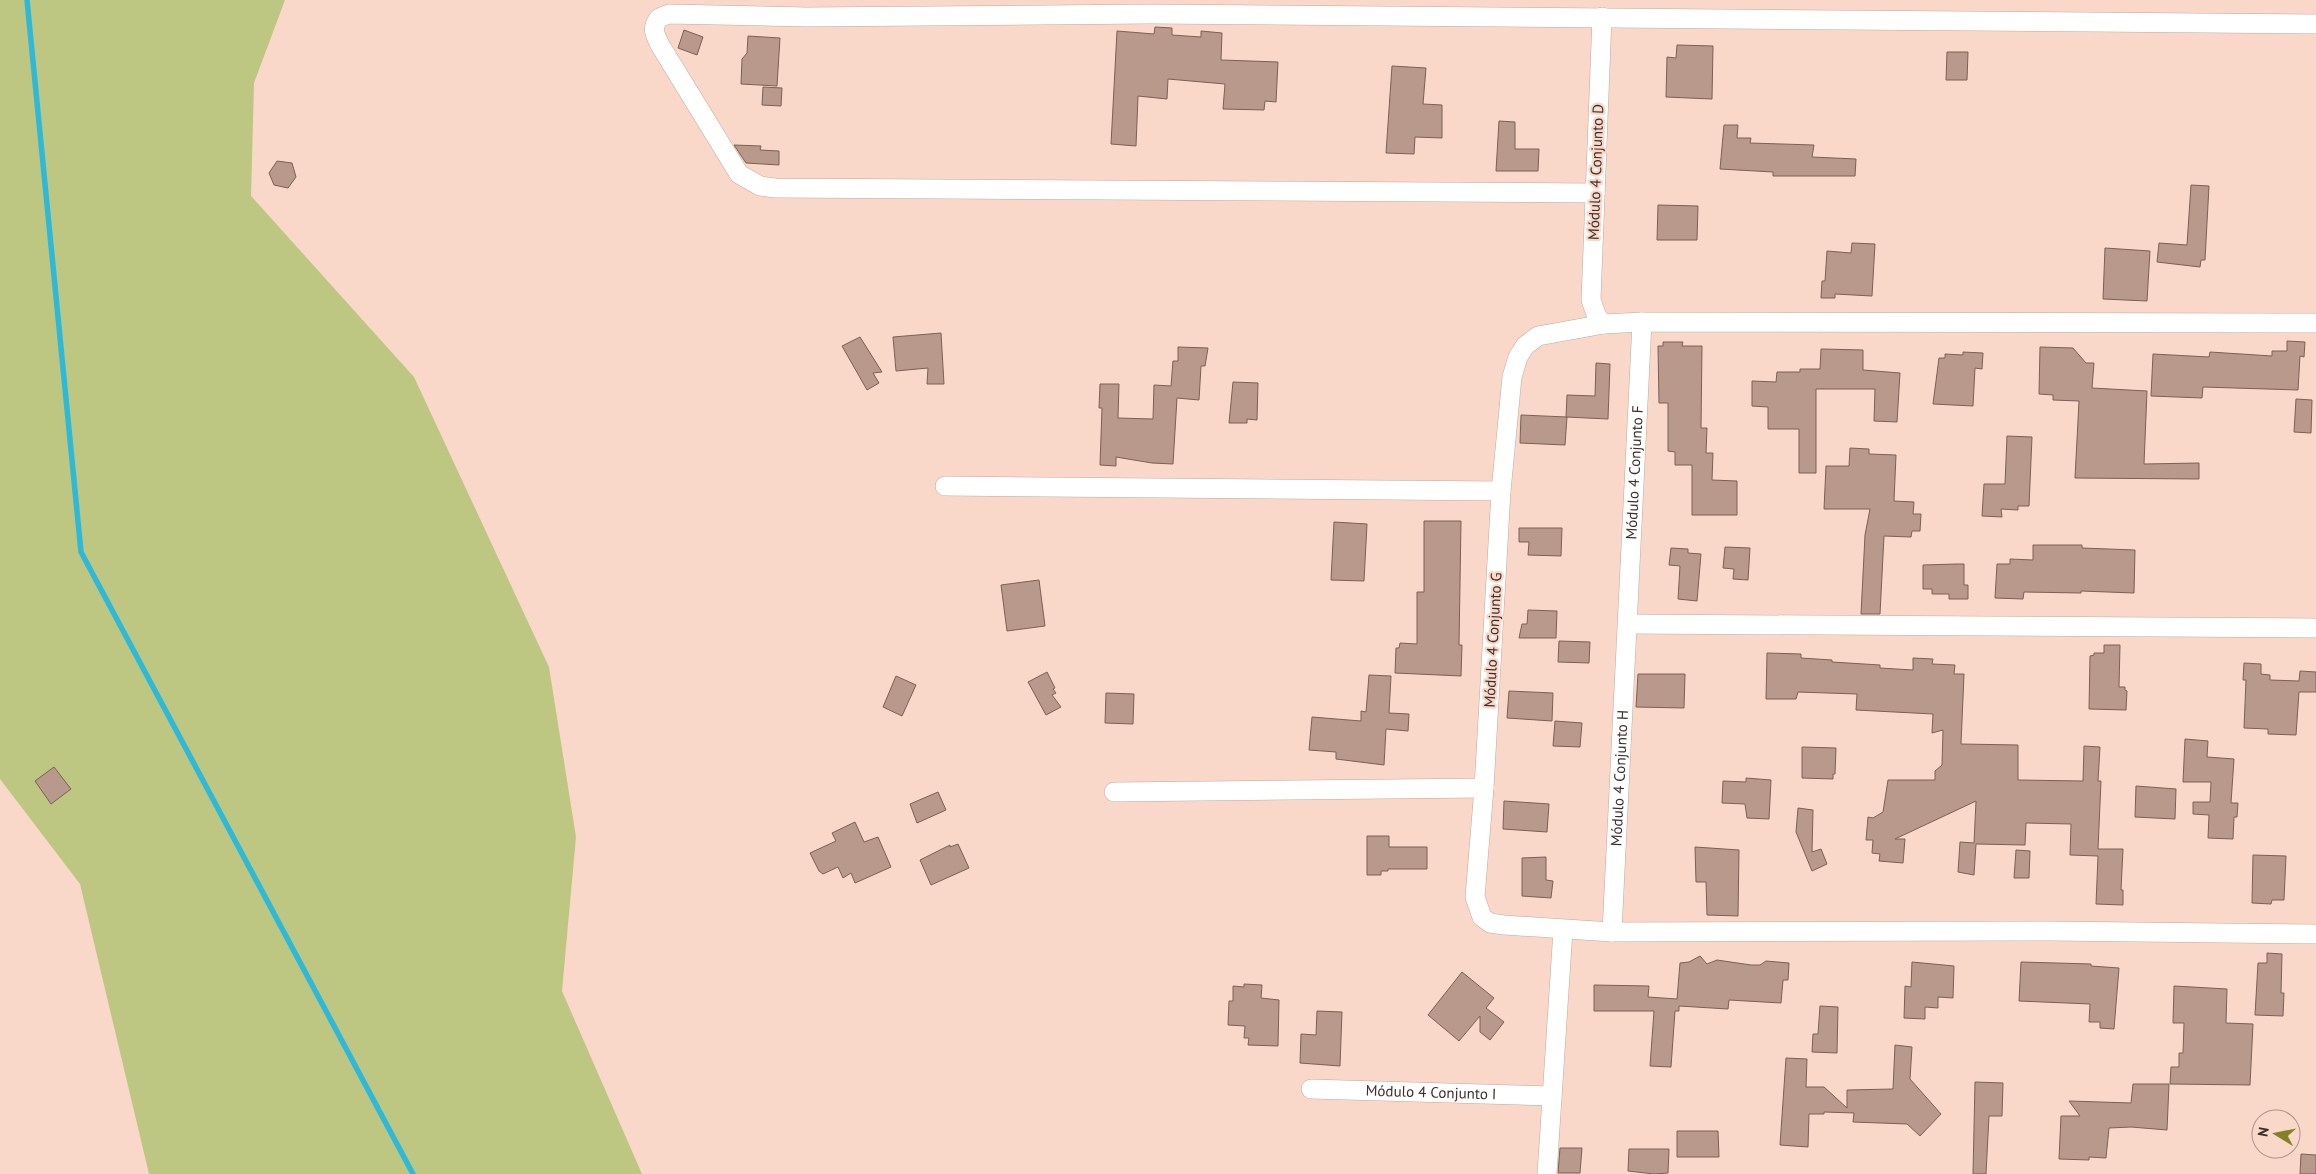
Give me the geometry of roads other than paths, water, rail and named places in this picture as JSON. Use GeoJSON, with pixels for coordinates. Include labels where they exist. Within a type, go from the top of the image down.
{"type":"FeatureCollection","features":[{"type":"Feature","properties":{"kind":"street"},"geometry":{"type":"LineString","coordinates":[[1595,193],[784,188],[760,186],[738,174],[654,33],[659,18],[669,14],[808,17],[1150,14],[2316,24]]}},
{"type":"Feature","properties":{"kind":"street","name":"Módulo 4 Conjunto D"},"geometry":{"type":"LineString","coordinates":[[1602,17],[1591,300],[1597,317],[1604,324]]}},
{"type":"Feature","properties":{"kind":"street","name":"Módulo 4 Conjunto G"},"geometry":{"type":"LineString","coordinates":[[1484,788],[1502,492],[1512,377],[1518,357],[1532,339],[1545,333],[1604,324],[1642,322],[2316,323]]}},
{"type":"Feature","properties":{"kind":"street","name":"Módulo 4 Conjunto F"},"geometry":{"type":"LineString","coordinates":[[1628,624],[1642,322]]}},
{"type":"Feature","properties":{"kind":"street"},"geometry":{"type":"LineString","coordinates":[[945,486],[1502,492]]}},
{"type":"Feature","properties":{"kind":"street"},"geometry":{"type":"LineString","coordinates":[[1628,624],[2316,628]]}},
{"type":"Feature","properties":{"kind":"street","name":"Módulo 4 Conjunto H"},"geometry":{"type":"LineString","coordinates":[[1612,932],[1628,624]]}},
{"type":"Feature","properties":{"kind":"street"},"geometry":{"type":"LineString","coordinates":[[1114,792],[1484,788],[1475,897],[1482,917],[1490,922],[1504,926],[1612,932],[2049,931],[2316,934]]}},
{"type":"Feature","properties":{"kind":"street"},"geometry":{"type":"LineString","coordinates":[[1547,1174],[1563,930]]}},
{"type":"Feature","properties":{"kind":"street","name":"Módulo 4 Conjunto I"},"geometry":{"type":"LineString","coordinates":[[1311,1089],[1552,1096]]}},
{"type":"Feature","properties":{"kind":"waterway"},"geometry":{"type":"LineString","coordinates":[[27,0],[81,552],[413,1174]]}}]}
